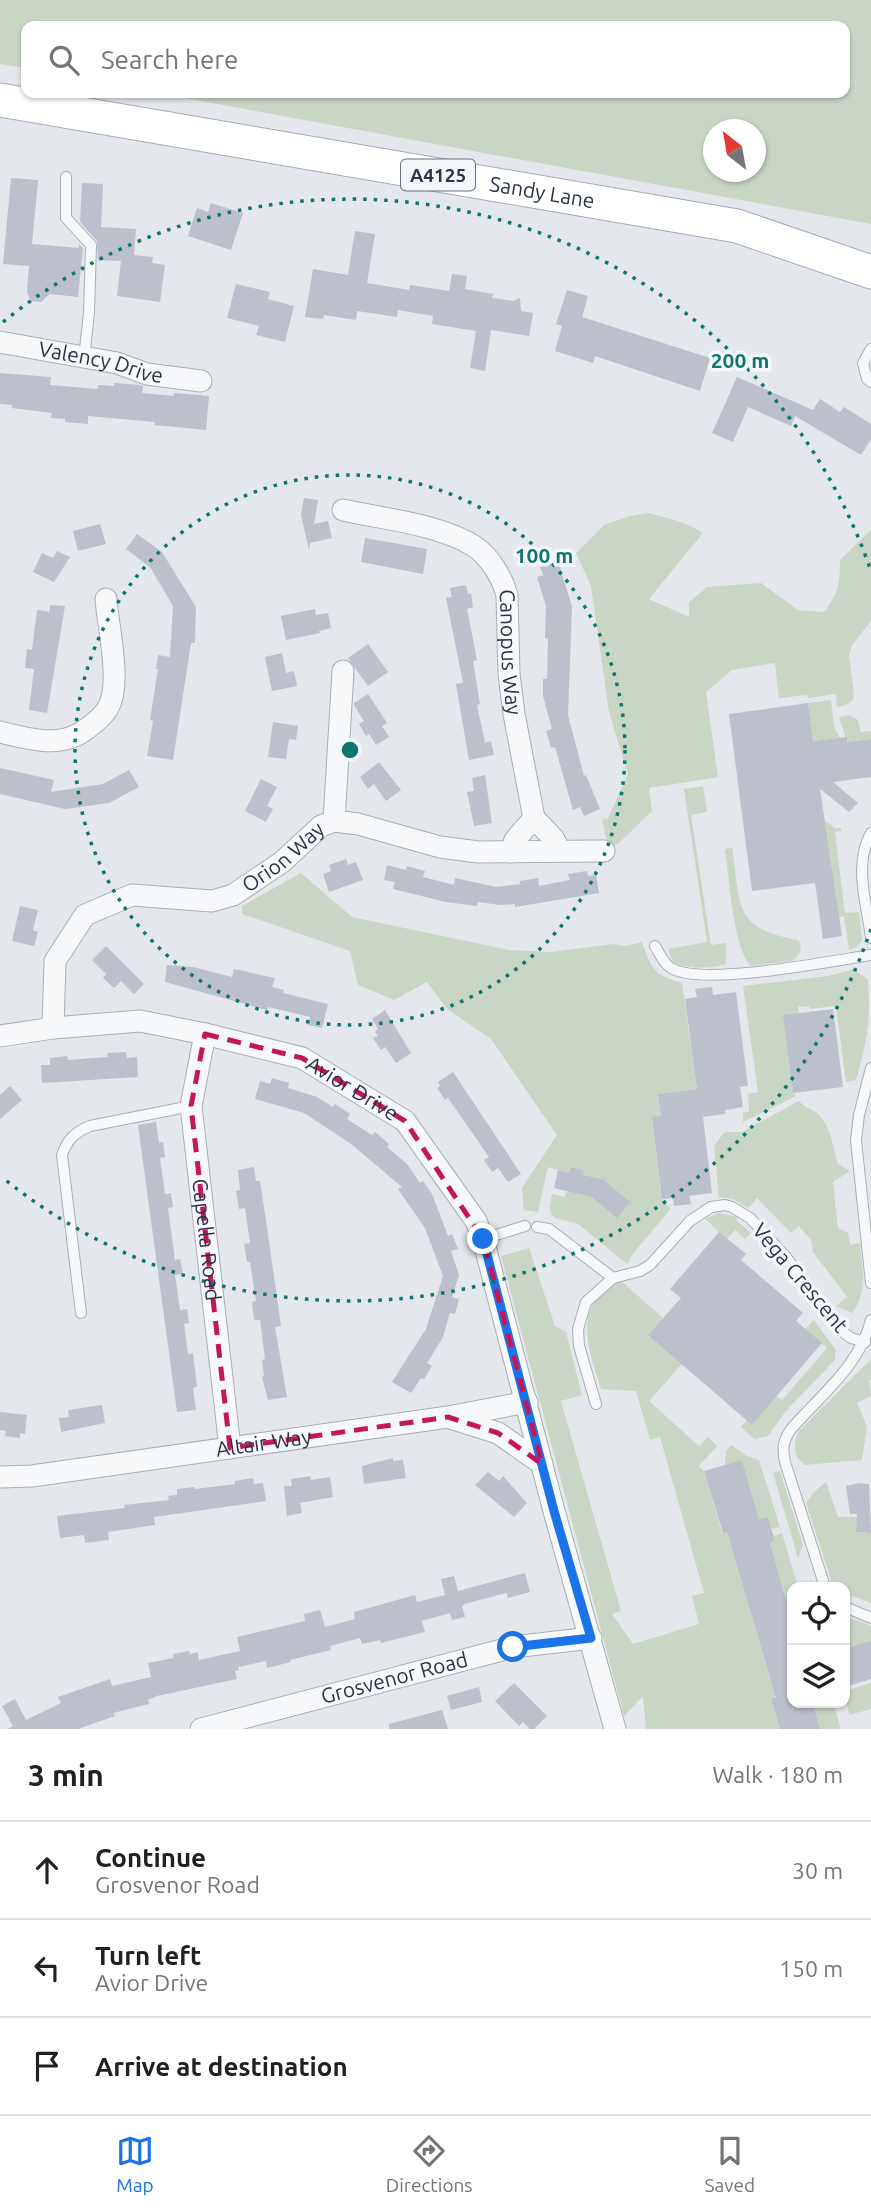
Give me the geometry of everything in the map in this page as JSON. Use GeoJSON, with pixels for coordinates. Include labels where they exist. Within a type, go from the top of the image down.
{"type":"FeatureCollection","features":[{"type":"Feature","properties":{"kind":"main road","name":"Sandy Lane"},"geometry":{"type":"LineString","coordinates":[[0,100],[737,226],[871,272]]}},
{"type":"Feature","properties":{"kind":"street","name":"Valency Drive"},"geometry":{"type":"LineString","coordinates":[[0,342],[117,363],[147,374],[201,381]]}},
{"type":"Feature","properties":{"kind":"street","name":"Canopus Way"},"geometry":{"type":"LineString","coordinates":[[343,510],[420,526],[456,537],[486,557],[495,570],[507,595],[509,674],[534,818]]}},
{"type":"Feature","properties":{"kind":"street"},"geometry":{"type":"LineString","coordinates":[[0,732],[52,742],[84,732],[102,716],[109,706],[114,675],[106,599]]}},
{"type":"Feature","properties":{"kind":"street"},"geometry":{"type":"LineString","coordinates":[[334,821],[343,671]]}},
{"type":"Feature","properties":{"kind":"street"},"geometry":{"type":"LineString","coordinates":[[511,852],[515,841],[534,818],[553,838],[560,851]]}},
{"type":"Feature","properties":{"kind":"street","name":"Orion Way"},"geometry":{"type":"LineString","coordinates":[[53,1028],[55,961],[85,915],[132,895],[212,901],[233,895],[282,862],[321,826],[334,821],[358,824],[440,847],[495,853],[604,851]]}},
{"type":"Feature","properties":{"kind":"street","name":"Avior Drive"},"geometry":{"type":"LineString","coordinates":[[0,1036],[53,1028],[140,1021],[205,1034],[302,1058],[405,1121],[476,1221],[483,1239],[615,1729]]}},
{"type":"Feature","properties":{"kind":"street","name":"Capella Road"},"geometry":{"type":"LineString","coordinates":[[205,1034],[191,1107],[230,1448]]}},
{"type":"Feature","properties":{"kind":"street","name":"Altair Way"},"geometry":{"type":"LineString","coordinates":[[0,1477],[32,1476],[448,1417],[527,1402]]}},
{"type":"Feature","properties":{"kind":"street"},"geometry":{"type":"LineString","coordinates":[[448,1417],[498,1433],[542,1464]]}},
{"type":"Feature","properties":{"kind":"street","name":"Grosvenor Road"},"geometry":{"type":"LineString","coordinates":[[201,1729],[284,1719],[513,1647],[591,1638]]}},
{"type":"Feature","properties":{"kind":"lane"},"geometry":{"type":"LineString","coordinates":[[66,177],[66,218],[91,245],[89,313],[84,358]]}},
{"type":"Feature","properties":{"kind":"lane"},"geometry":{"type":"LineString","coordinates":[[871,349],[863,363],[867,379],[871,382]]}},
{"type":"Feature","properties":{"kind":"lane"},"geometry":{"type":"LineString","coordinates":[[871,833],[862,854],[871,938]]}},
{"type":"Feature","properties":{"kind":"lane"},"geometry":{"type":"LineString","coordinates":[[656,946],[665,963],[675,970],[737,975],[871,955]]}},
{"type":"Feature","properties":{"kind":"lane"},"geometry":{"type":"LineString","coordinates":[[871,1068],[859,1115],[856,1140],[871,1283]]}},
{"type":"Feature","properties":{"kind":"lane"},"geometry":{"type":"LineString","coordinates":[[81,1313],[62,1155],[66,1145],[81,1130],[90,1126],[191,1107]]}},
{"type":"Feature","properties":{"kind":"lane","name":"Vega Crescent"},"geometry":{"type":"LineString","coordinates":[[596,1404],[579,1346],[578,1329],[586,1302],[612,1278],[645,1268],[697,1214],[711,1207],[725,1205],[750,1218],[786,1257],[839,1329],[851,1338],[865,1342]]}},
{"type":"Feature","properties":{"kind":"lane"},"geometry":{"type":"LineString","coordinates":[[483,1239],[531,1227],[549,1229],[612,1278]]}},
{"type":"Feature","properties":{"kind":"lane","name":"Vega Crescent"},"geometry":{"type":"LineString","coordinates":[[823,1582],[785,1462],[783,1446],[792,1428],[847,1369],[865,1342],[871,1320]]}},
{"type":"Feature","properties":{"kind":"lane"},"geometry":{"type":"LineString","coordinates":[[850,1609],[871,1618]]}},
{"type":"Feature","properties":{"kind":"highlighted area"},"geometry":{"type":"Polygon","coordinates":[[[205,1034],[302,1058],[405,1121],[483,1239],[542,1464],[498,1433],[448,1417],[230,1448],[191,1106],[205,1034]]]}},
{"type":"Feature","properties":{"kind":"green space"},"geometry":{"type":"Polygon","coordinates":[[[0,0],[871,0],[871,224],[185,98],[850,98],[850,21],[21,21],[21,67],[0,64],[0,0]]]}},
{"type":"Feature","properties":{"kind":"green space"},"geometry":{"type":"Polygon","coordinates":[[[648,513],[683,523],[703,533],[649,599],[689,617],[689,602],[707,587],[761,583],[798,610],[824,612],[838,588],[840,560],[871,530],[871,621],[852,645],[849,655],[854,695],[853,700],[846,705],[837,707],[836,694],[779,698],[775,663],[732,670],[706,692],[718,777],[649,788],[652,811],[618,844],[608,846],[602,820],[608,818],[628,774],[609,712],[591,586],[576,553],[604,525],[648,513]]]}},
{"type":"Feature","properties":{"kind":"green space"},"geometry":{"type":"Polygon","coordinates":[[[831,700],[834,727],[840,738],[813,741],[808,703],[831,700]]]}},
{"type":"Feature","properties":{"kind":"green space"},"geometry":{"type":"Polygon","coordinates":[[[849,715],[858,720],[861,732],[871,731],[871,739],[847,742],[839,717],[849,715]]]}},
{"type":"Feature","properties":{"kind":"green space"},"geometry":{"type":"Polygon","coordinates":[[[703,786],[707,812],[691,815],[711,945],[726,943],[726,963],[702,967],[676,963],[668,949],[707,942],[684,789],[703,786]]]}},
{"type":"Feature","properties":{"kind":"green space"},"geometry":{"type":"Polygon","coordinates":[[[825,821],[835,828],[841,828],[841,831],[835,832],[845,913],[859,912],[862,940],[857,947],[849,950],[844,916],[839,917],[825,821]]]}},
{"type":"Feature","properties":{"kind":"green space"},"geometry":{"type":"Polygon","coordinates":[[[732,848],[739,899],[744,911],[750,921],[761,929],[798,940],[800,952],[792,961],[751,966],[745,957],[736,928],[730,893],[725,849],[732,848]]]}},
{"type":"Feature","properties":{"kind":"green space"},"geometry":{"type":"Polygon","coordinates":[[[301,873],[352,917],[509,950],[551,952],[614,944],[626,946],[642,942],[655,970],[682,983],[697,1089],[658,1094],[661,1116],[652,1118],[662,1199],[671,1209],[627,1264],[578,1224],[555,1218],[551,1214],[552,1194],[565,1197],[581,1178],[584,1170],[571,1167],[569,1173],[548,1167],[538,1212],[524,1210],[522,1188],[557,1135],[491,1039],[447,1009],[427,982],[394,1000],[358,985],[350,951],[242,914],[242,906],[301,873]]]}},
{"type":"Feature","properties":{"kind":"green space"},"geometry":{"type":"Polygon","coordinates":[[[854,969],[868,980],[869,995],[867,1031],[856,1080],[846,1082],[836,1006],[810,1009],[809,1006],[798,1007],[799,1013],[784,1016],[793,1093],[796,1096],[743,1122],[743,1113],[749,1111],[748,1094],[758,1092],[743,986],[828,976],[854,969]]]}},
{"type":"Feature","properties":{"kind":"green space"},"geometry":{"type":"Polygon","coordinates":[[[799,1101],[822,1119],[829,1131],[838,1164],[850,1171],[833,1182],[838,1228],[848,1233],[850,1245],[860,1243],[862,1288],[852,1313],[836,1306],[847,1297],[813,1252],[811,1240],[799,1226],[791,1233],[757,1198],[748,1208],[733,1199],[719,1197],[714,1146],[722,1135],[726,1132],[742,1132],[799,1101]]]}},
{"type":"Feature","properties":{"kind":"green space"},"geometry":{"type":"Polygon","coordinates":[[[718,1213],[738,1217],[736,1220],[751,1233],[745,1239],[735,1230],[727,1239],[705,1219],[718,1213]]]}},
{"type":"Feature","properties":{"kind":"green space"},"geometry":{"type":"Polygon","coordinates":[[[529,1248],[555,1326],[566,1332],[582,1395],[561,1401],[621,1611],[612,1614],[633,1644],[699,1624],[692,1596],[704,1593],[660,1437],[650,1440],[636,1391],[601,1389],[591,1355],[587,1330],[591,1307],[600,1295],[619,1279],[663,1318],[648,1335],[682,1364],[649,1401],[699,1446],[708,1437],[717,1446],[699,1466],[704,1471],[722,1533],[727,1532],[776,1696],[771,1698],[780,1729],[646,1729],[643,1696],[624,1716],[501,1256],[529,1248]]]}},
{"type":"Feature","properties":{"kind":"green space"},"geometry":{"type":"Polygon","coordinates":[[[814,1320],[836,1350],[835,1360],[785,1412],[768,1436],[754,1439],[741,1427],[747,1420],[752,1424],[777,1396],[782,1400],[827,1348],[805,1329],[814,1320]]]}},
{"type":"Feature","properties":{"kind":"green space"},"geometry":{"type":"Polygon","coordinates":[[[871,1359],[871,1396],[857,1403],[867,1427],[862,1460],[805,1465],[795,1450],[798,1432],[871,1359]]]}},
{"type":"Feature","properties":{"kind":"green space"},"geometry":{"type":"Polygon","coordinates":[[[731,1445],[747,1456],[759,1460],[780,1527],[772,1529],[768,1517],[759,1519],[742,1460],[725,1465],[726,1451],[731,1445]]]}},
{"type":"Feature","properties":{"kind":"green space"},"geometry":{"type":"Polygon","coordinates":[[[780,1471],[803,1545],[798,1558],[773,1473],[780,1471]]]}},
{"type":"Feature","properties":{"kind":"green space"},"geometry":{"type":"Polygon","coordinates":[[[826,1482],[838,1517],[857,1517],[856,1532],[871,1533],[871,1603],[850,1597],[850,1582],[832,1582],[806,1503],[826,1482]]]}},
{"type":"Feature","properties":{"kind":"green space"},"geometry":{"type":"Polygon","coordinates":[[[782,1533],[797,1582],[787,1582],[787,1602],[770,1543],[775,1541],[774,1536],[782,1533]]]}},
{"type":"Feature","properties":{"kind":"green space"},"geometry":{"type":"Polygon","coordinates":[[[850,1618],[871,1626],[871,1641],[850,1647],[850,1618]]]}},
{"type":"Feature","properties":{"kind":"green space"},"geometry":{"type":"Polygon","coordinates":[[[871,1683],[871,1709],[849,1715],[850,1689],[871,1683]]]}},
{"type":"Feature","properties":{"kind":"green space"},"geometry":{"type":"Polygon","coordinates":[[[814,1708],[835,1708],[841,1729],[820,1729],[814,1708]]]}},
{"type":"Feature","properties":{"kind":"building"},"geometry":{"type":"Polygon","coordinates":[[[11,178],[38,180],[32,244],[79,248],[79,244],[83,248],[78,297],[50,294],[41,302],[31,301],[27,292],[29,266],[3,264],[11,178]]]}},
{"type":"Feature","properties":{"kind":"building"},"geometry":{"type":"Polygon","coordinates":[[[82,183],[103,184],[101,227],[136,229],[134,255],[153,257],[152,263],[165,265],[160,302],[117,296],[121,261],[98,260],[97,241],[80,222],[82,183]]]}},
{"type":"Feature","properties":{"kind":"building"},"geometry":{"type":"Polygon","coordinates":[[[211,203],[243,213],[231,250],[188,236],[197,208],[208,212],[211,203]]]}},
{"type":"Feature","properties":{"kind":"building"},"geometry":{"type":"Polygon","coordinates":[[[355,231],[375,234],[367,283],[409,290],[410,285],[449,291],[452,274],[467,276],[465,289],[493,294],[492,298],[513,301],[520,298],[521,311],[533,313],[529,336],[491,330],[485,371],[470,368],[476,331],[432,324],[433,316],[398,310],[397,317],[357,311],[356,320],[324,315],[323,319],[305,317],[313,269],[348,275],[355,231]]]}},
{"type":"Feature","properties":{"kind":"building"},"geometry":{"type":"Polygon","coordinates":[[[236,284],[270,292],[268,299],[294,306],[285,342],[256,335],[259,326],[227,318],[236,284]]]}},
{"type":"Feature","properties":{"kind":"building"},"geometry":{"type":"Polygon","coordinates":[[[567,290],[588,296],[582,317],[710,358],[700,391],[595,356],[593,363],[555,351],[562,326],[556,324],[567,290]]]}},
{"type":"Feature","properties":{"kind":"building"},"geometry":{"type":"Polygon","coordinates":[[[0,373],[51,377],[50,385],[98,389],[98,385],[114,386],[114,383],[143,386],[142,393],[209,396],[206,430],[88,416],[88,424],[65,422],[65,419],[51,418],[52,413],[12,408],[12,405],[0,404],[0,373]]]}},
{"type":"Feature","properties":{"kind":"building"},"geometry":{"type":"Polygon","coordinates":[[[737,377],[813,410],[820,399],[840,412],[844,407],[871,424],[871,439],[861,455],[795,416],[791,426],[748,407],[733,442],[712,433],[737,377]]]}},
{"type":"Feature","properties":{"kind":"building"},"geometry":{"type":"Polygon","coordinates":[[[304,498],[318,500],[314,524],[328,521],[332,538],[310,543],[309,550],[301,515],[304,498]]]}},
{"type":"Feature","properties":{"kind":"building"},"geometry":{"type":"Polygon","coordinates":[[[100,524],[106,544],[78,551],[73,531],[100,524]]]}},
{"type":"Feature","properties":{"kind":"building"},"geometry":{"type":"Polygon","coordinates":[[[137,534],[162,552],[196,607],[195,643],[191,643],[173,760],[147,756],[153,721],[150,720],[158,655],[170,657],[173,606],[150,567],[126,549],[137,534]]]}},
{"type":"Feature","properties":{"kind":"building"},"geometry":{"type":"Polygon","coordinates":[[[365,538],[427,549],[423,574],[361,562],[365,538]]]}},
{"type":"Feature","properties":{"kind":"building"},"geometry":{"type":"Polygon","coordinates":[[[57,551],[70,557],[54,582],[33,572],[42,553],[53,558],[57,551]]]}},
{"type":"Feature","properties":{"kind":"building"},"geometry":{"type":"Polygon","coordinates":[[[558,562],[572,606],[568,715],[584,776],[586,775],[600,809],[584,816],[580,807],[573,810],[555,747],[551,748],[546,731],[552,729],[543,696],[543,679],[547,679],[548,639],[545,638],[546,606],[537,577],[543,575],[540,567],[558,562]]]}},
{"type":"Feature","properties":{"kind":"building"},"geometry":{"type":"Polygon","coordinates":[[[466,585],[468,594],[471,593],[473,607],[467,609],[477,660],[473,661],[480,704],[477,705],[485,743],[491,741],[494,755],[469,760],[456,684],[463,683],[446,598],[452,597],[450,588],[466,585]]]}},
{"type":"Feature","properties":{"kind":"building"},"geometry":{"type":"Polygon","coordinates":[[[50,605],[65,606],[47,713],[29,710],[34,669],[25,668],[27,649],[32,650],[37,610],[49,612],[50,605]]]}},
{"type":"Feature","properties":{"kind":"building"},"geometry":{"type":"Polygon","coordinates":[[[315,609],[316,615],[328,613],[331,628],[286,640],[281,616],[315,609]]]}},
{"type":"Feature","properties":{"kind":"building"},"geometry":{"type":"Polygon","coordinates":[[[368,644],[388,672],[368,686],[348,658],[368,644]]]}},
{"type":"Feature","properties":{"kind":"building"},"geometry":{"type":"Polygon","coordinates":[[[282,653],[286,673],[294,671],[297,686],[272,691],[265,657],[282,653]]]}},
{"type":"Feature","properties":{"kind":"building"},"geometry":{"type":"Polygon","coordinates":[[[368,694],[387,723],[382,726],[389,737],[376,745],[369,734],[366,736],[359,724],[364,721],[354,705],[368,694]]]}},
{"type":"Feature","properties":{"kind":"building"},"geometry":{"type":"Polygon","coordinates":[[[808,703],[813,741],[847,737],[847,742],[871,739],[871,777],[833,782],[858,803],[849,812],[820,789],[842,936],[823,939],[815,883],[752,891],[729,714],[808,703]]]}},
{"type":"Feature","properties":{"kind":"building"},"geometry":{"type":"Polygon","coordinates":[[[273,722],[298,726],[296,740],[289,739],[286,759],[268,757],[273,722]]]}},
{"type":"Feature","properties":{"kind":"building"},"geometry":{"type":"Polygon","coordinates":[[[379,762],[401,790],[386,801],[374,784],[368,789],[360,777],[379,762]]]}},
{"type":"Feature","properties":{"kind":"building"},"geometry":{"type":"Polygon","coordinates":[[[0,768],[54,780],[51,792],[103,784],[129,770],[139,787],[109,803],[65,809],[0,794],[0,768]]]}},
{"type":"Feature","properties":{"kind":"building"},"geometry":{"type":"Polygon","coordinates":[[[485,775],[492,823],[474,826],[467,792],[474,791],[472,778],[485,775]]]}},
{"type":"Feature","properties":{"kind":"building"},"geometry":{"type":"Polygon","coordinates":[[[261,779],[277,787],[267,806],[273,809],[266,822],[245,811],[261,779]]]}},
{"type":"Feature","properties":{"kind":"building"},"geometry":{"type":"Polygon","coordinates":[[[346,859],[348,865],[356,862],[363,880],[329,892],[323,874],[331,871],[329,865],[346,859]]]}},
{"type":"Feature","properties":{"kind":"building"},"geometry":{"type":"Polygon","coordinates":[[[387,865],[406,870],[407,866],[425,871],[423,877],[454,885],[455,878],[496,887],[538,878],[539,886],[570,880],[568,874],[587,871],[588,876],[596,875],[599,893],[515,907],[515,904],[478,902],[477,906],[446,902],[393,889],[395,882],[384,880],[387,865]]]}},
{"type":"Feature","properties":{"kind":"building"},"geometry":{"type":"Polygon","coordinates":[[[20,906],[38,910],[33,930],[38,932],[34,946],[12,941],[20,906]]]}},
{"type":"Feature","properties":{"kind":"building"},"geometry":{"type":"Polygon","coordinates":[[[106,946],[144,984],[134,994],[121,981],[114,988],[103,978],[106,974],[92,960],[106,946]]]}},
{"type":"Feature","properties":{"kind":"building"},"geometry":{"type":"Polygon","coordinates":[[[167,965],[193,967],[232,977],[234,969],[275,978],[272,987],[284,990],[283,993],[328,1004],[322,1028],[308,1025],[310,1017],[268,1007],[267,1010],[165,982],[167,965]]]}},
{"type":"Feature","properties":{"kind":"building"},"geometry":{"type":"Polygon","coordinates":[[[712,987],[713,995],[736,992],[748,1086],[740,1087],[743,1107],[725,1110],[725,1114],[703,1117],[712,1193],[689,1196],[691,1204],[674,1206],[673,1198],[662,1199],[652,1117],[661,1116],[658,1094],[697,1089],[685,999],[697,997],[695,989],[712,987]]]}},
{"type":"Feature","properties":{"kind":"building"},"geometry":{"type":"Polygon","coordinates":[[[833,1009],[843,1087],[793,1093],[783,1015],[833,1009]]]}},
{"type":"Feature","properties":{"kind":"building"},"geometry":{"type":"Polygon","coordinates":[[[385,1010],[411,1053],[396,1063],[385,1047],[381,1050],[373,1038],[378,1036],[375,1032],[378,1029],[372,1019],[385,1010]]]}},
{"type":"Feature","properties":{"kind":"building"},"geometry":{"type":"Polygon","coordinates":[[[126,1052],[127,1058],[137,1057],[138,1077],[42,1083],[41,1065],[50,1065],[50,1058],[67,1056],[68,1060],[108,1057],[107,1053],[126,1052]]]}},
{"type":"Feature","properties":{"kind":"building"},"geometry":{"type":"Polygon","coordinates":[[[453,1072],[521,1174],[508,1182],[498,1168],[492,1172],[484,1160],[489,1157],[448,1098],[445,1100],[437,1088],[440,1086],[438,1082],[453,1072]]]}},
{"type":"Feature","properties":{"kind":"building"},"geometry":{"type":"Polygon","coordinates":[[[272,1078],[289,1083],[288,1088],[317,1097],[333,1107],[335,1104],[350,1114],[347,1119],[372,1135],[375,1132],[389,1144],[387,1147],[407,1164],[420,1183],[423,1181],[432,1194],[448,1236],[452,1234],[458,1249],[451,1251],[459,1275],[452,1297],[459,1299],[455,1314],[450,1313],[443,1337],[427,1363],[432,1366],[411,1393],[392,1382],[426,1329],[443,1276],[425,1228],[398,1189],[402,1187],[351,1144],[304,1113],[255,1099],[260,1081],[270,1084],[272,1078]]]}},
{"type":"Feature","properties":{"kind":"building"},"geometry":{"type":"Polygon","coordinates":[[[10,1086],[22,1100],[0,1119],[0,1095],[10,1086]]]}},
{"type":"Feature","properties":{"kind":"building"},"geometry":{"type":"Polygon","coordinates":[[[156,1122],[159,1143],[163,1142],[165,1157],[160,1158],[165,1194],[171,1193],[173,1207],[168,1208],[175,1260],[180,1259],[183,1274],[175,1275],[180,1310],[187,1309],[189,1323],[184,1324],[188,1354],[193,1353],[197,1387],[193,1388],[196,1410],[177,1412],[138,1125],[156,1122]]]}},
{"type":"Feature","properties":{"kind":"building"},"geometry":{"type":"Polygon","coordinates":[[[254,1167],[256,1181],[260,1181],[268,1234],[281,1326],[275,1327],[287,1397],[268,1400],[262,1377],[262,1360],[265,1359],[260,1320],[254,1320],[252,1302],[256,1301],[250,1262],[247,1262],[244,1244],[250,1243],[245,1208],[239,1209],[236,1191],[240,1190],[238,1170],[254,1167]]]}},
{"type":"Feature","properties":{"kind":"building"},"geometry":{"type":"Polygon","coordinates":[[[571,1167],[584,1170],[583,1175],[604,1180],[630,1202],[617,1218],[592,1197],[554,1188],[558,1170],[569,1173],[571,1167]]]}},
{"type":"Feature","properties":{"kind":"building"},"geometry":{"type":"Polygon","coordinates":[[[719,1232],[746,1254],[741,1260],[803,1313],[796,1321],[822,1343],[752,1425],[648,1335],[681,1298],[670,1289],[719,1232]]]}},
{"type":"Feature","properties":{"kind":"building"},"geometry":{"type":"Polygon","coordinates":[[[102,1405],[105,1423],[61,1432],[59,1418],[69,1417],[68,1410],[102,1405]]]}},
{"type":"Feature","properties":{"kind":"building"},"geometry":{"type":"Polygon","coordinates":[[[0,1412],[27,1415],[25,1434],[20,1433],[20,1438],[5,1436],[6,1431],[0,1430],[0,1412]]]}},
{"type":"Feature","properties":{"kind":"building"},"geometry":{"type":"Polygon","coordinates":[[[393,1458],[393,1461],[403,1460],[406,1478],[364,1484],[362,1466],[393,1458]]]}},
{"type":"Feature","properties":{"kind":"building"},"geometry":{"type":"Polygon","coordinates":[[[742,1460],[759,1519],[768,1517],[775,1541],[770,1543],[787,1602],[787,1708],[814,1708],[820,1729],[780,1729],[771,1698],[776,1697],[727,1532],[723,1533],[704,1471],[742,1460]]]}},
{"type":"Feature","properties":{"kind":"building"},"geometry":{"type":"Polygon","coordinates":[[[488,1472],[499,1481],[503,1476],[527,1503],[514,1517],[475,1485],[488,1472]]]}},
{"type":"Feature","properties":{"kind":"building"},"geometry":{"type":"Polygon","coordinates":[[[310,1476],[311,1480],[330,1477],[333,1497],[300,1503],[302,1513],[287,1516],[284,1486],[292,1486],[291,1479],[310,1476]]]}},
{"type":"Feature","properties":{"kind":"building"},"geometry":{"type":"Polygon","coordinates":[[[253,1478],[254,1484],[263,1483],[266,1501],[154,1517],[155,1525],[108,1532],[109,1540],[85,1543],[84,1535],[60,1538],[57,1516],[169,1500],[168,1496],[177,1495],[177,1489],[235,1484],[235,1481],[253,1478]]]}},
{"type":"Feature","properties":{"kind":"building"},"geometry":{"type":"Polygon","coordinates":[[[869,1484],[871,1533],[856,1532],[857,1514],[850,1514],[846,1486],[869,1484]]]}},
{"type":"Feature","properties":{"kind":"building"},"geometry":{"type":"Polygon","coordinates":[[[525,1573],[530,1592],[508,1598],[507,1593],[465,1604],[462,1606],[465,1617],[452,1620],[450,1613],[422,1621],[425,1632],[381,1643],[380,1640],[362,1644],[360,1638],[330,1646],[331,1650],[267,1668],[266,1661],[238,1667],[239,1670],[235,1671],[237,1679],[157,1696],[148,1700],[149,1704],[113,1713],[115,1716],[78,1729],[8,1729],[13,1726],[2,1706],[15,1699],[26,1720],[61,1703],[58,1697],[110,1679],[112,1686],[151,1677],[148,1663],[173,1658],[173,1654],[198,1652],[199,1660],[240,1651],[237,1637],[305,1621],[304,1614],[320,1610],[325,1627],[355,1619],[354,1612],[415,1595],[417,1602],[445,1595],[441,1579],[454,1576],[458,1591],[525,1573]]]}},
{"type":"Feature","properties":{"kind":"building"},"geometry":{"type":"Polygon","coordinates":[[[871,1641],[871,1679],[850,1685],[850,1647],[871,1641]]]}},
{"type":"Feature","properties":{"kind":"building"},"geometry":{"type":"Polygon","coordinates":[[[514,1683],[547,1716],[534,1729],[530,1729],[523,1722],[519,1726],[495,1701],[514,1683]]]}},
{"type":"Feature","properties":{"kind":"building"},"geometry":{"type":"Polygon","coordinates":[[[479,1687],[482,1702],[451,1710],[447,1696],[479,1687]]]}},
{"type":"Feature","properties":{"kind":"building"},"geometry":{"type":"Polygon","coordinates":[[[442,1710],[448,1729],[389,1729],[389,1724],[442,1710]]]}},
{"type":"Feature","properties":{"kind":"route"},"geometry":{"type":"LineString","coordinates":[[483,1239],[554,1511],[591,1638],[513,1647]]}}]}
